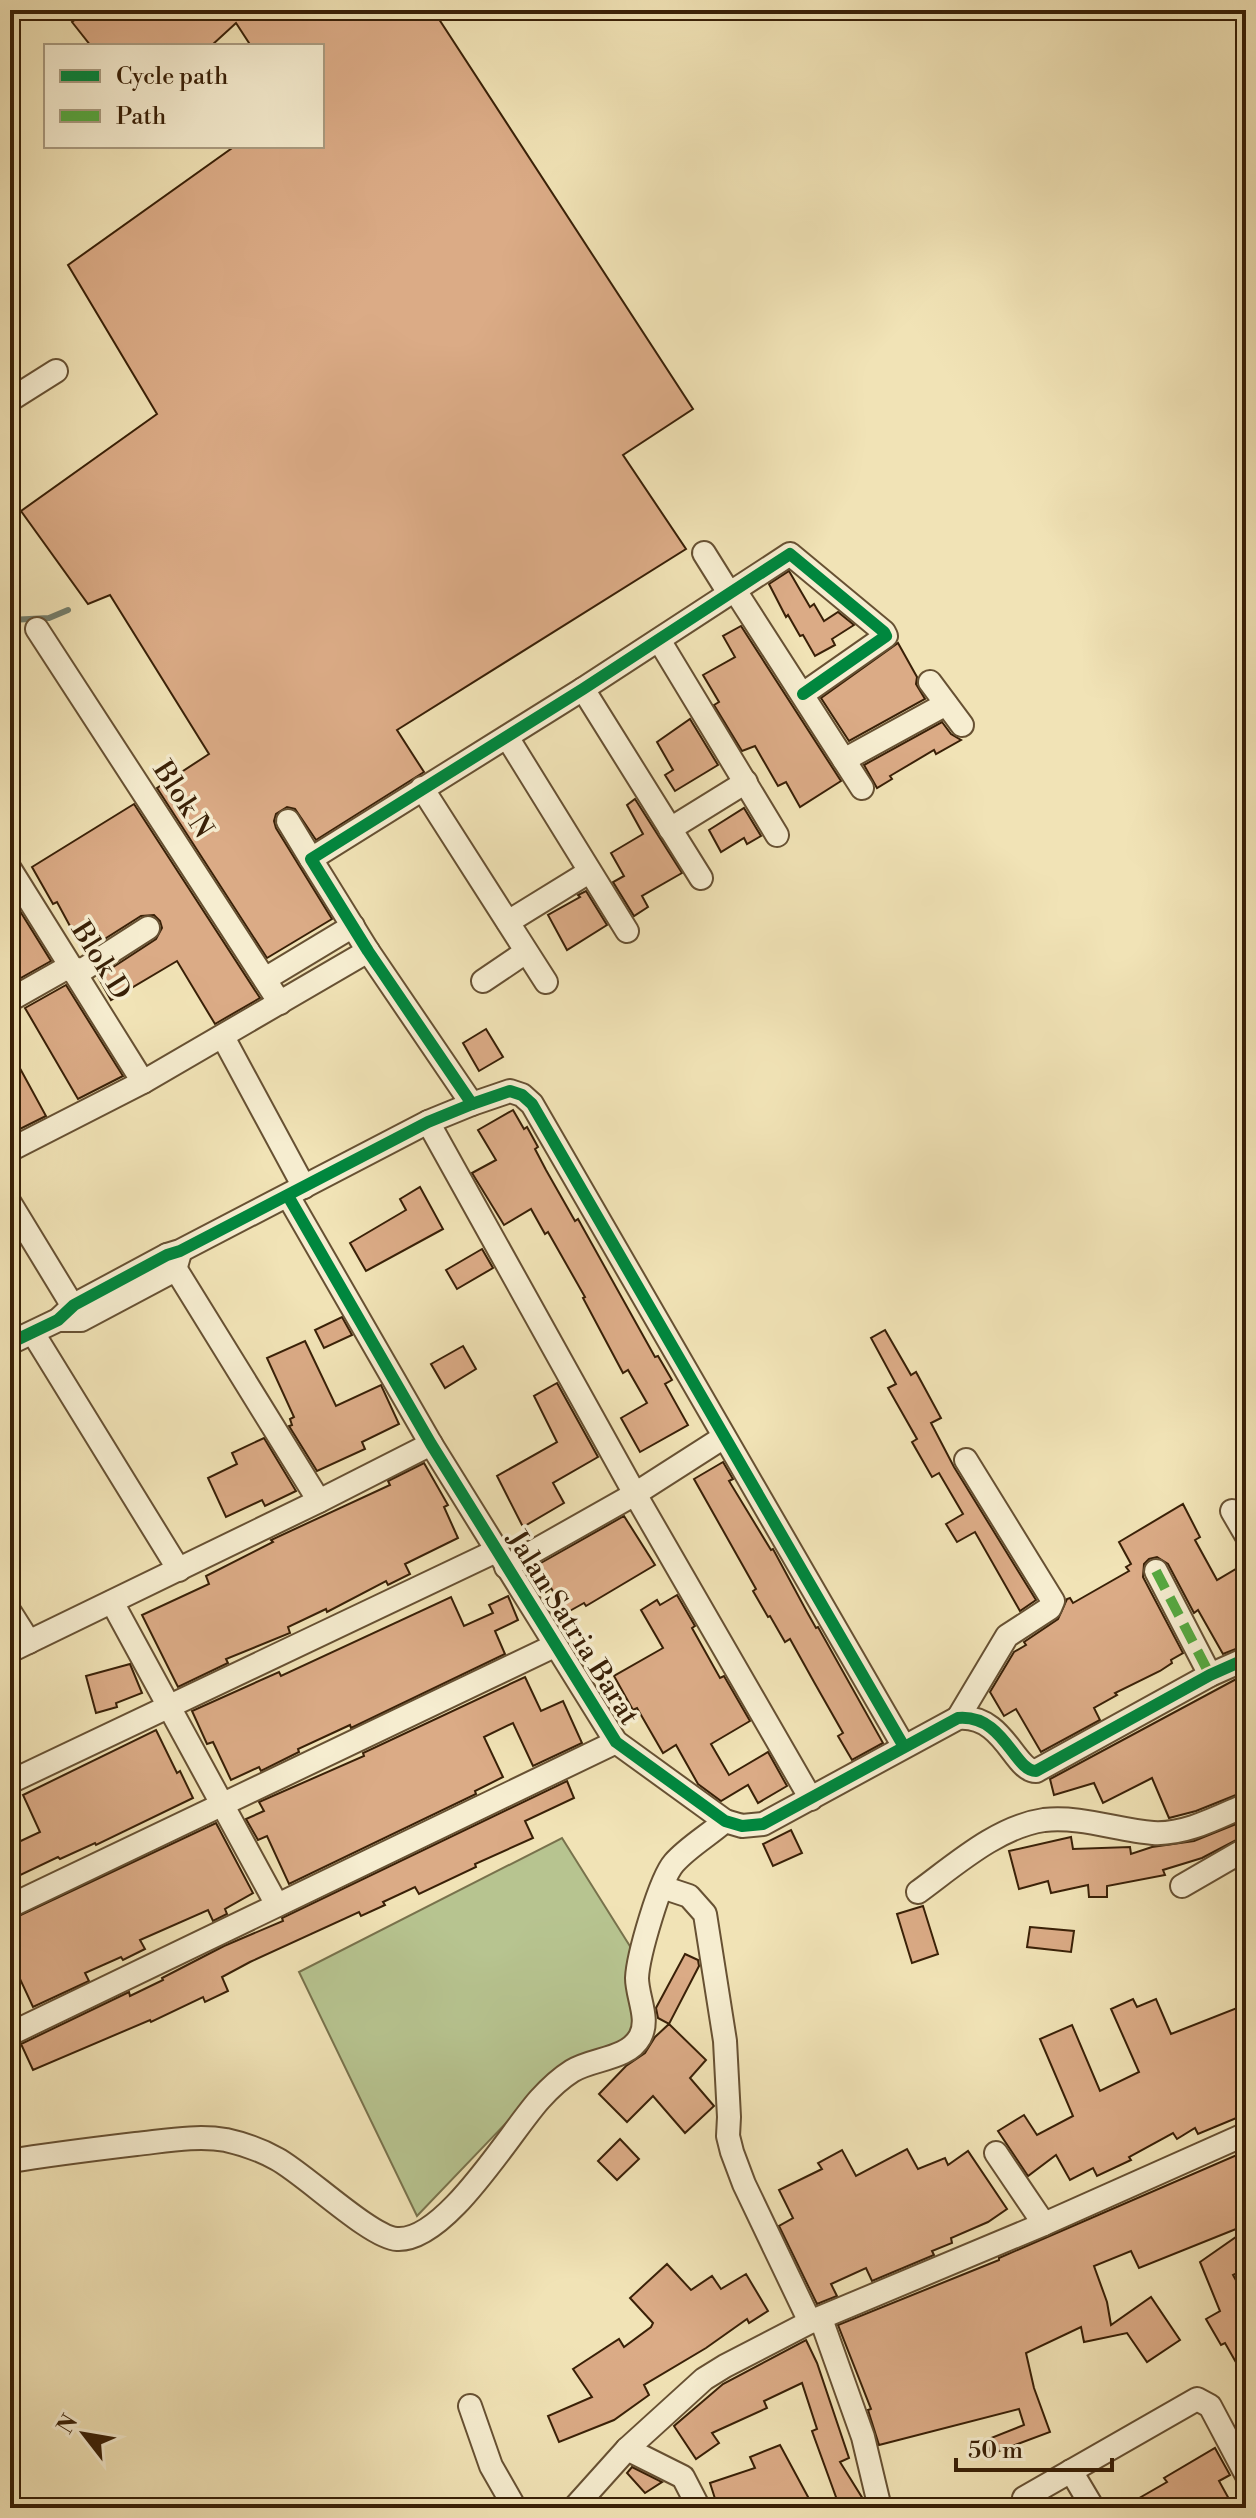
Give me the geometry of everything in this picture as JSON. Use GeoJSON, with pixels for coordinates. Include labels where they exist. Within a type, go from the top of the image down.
{"type":"FeatureCollection","features":[{"type":"Feature","properties":{"kind":"street"},"geometry":{"type":"LineString","coordinates":[[10,400],[56,371]]}},
{"type":"Feature","properties":{"kind":"street"},"geometry":{"type":"LineString","coordinates":[[704,553],[803,694],[862,788]]}},
{"type":"Feature","properties":{"kind":"street"},"geometry":{"type":"LineString","coordinates":[[311,859],[583,689],[790,554],[886,636],[803,694]]}},
{"type":"Feature","properties":{"kind":"street","name":"Blok N"},"geometry":{"type":"LineString","coordinates":[[37,629],[280,1003]]}},
{"type":"Feature","properties":{"kind":"street"},"geometry":{"type":"LineString","coordinates":[[659,640],[777,835]]}},
{"type":"Feature","properties":{"kind":"street"},"geometry":{"type":"LineString","coordinates":[[930,682],[962,725]]}},
{"type":"Feature","properties":{"kind":"street"},"geometry":{"type":"LineString","coordinates":[[583,689],[701,878]]}},
{"type":"Feature","properties":{"kind":"street"},"geometry":{"type":"LineString","coordinates":[[844,760],[946,704]]}},
{"type":"Feature","properties":{"kind":"street"},"geometry":{"type":"LineString","coordinates":[[507,737],[627,931]]}},
{"type":"Feature","properties":{"kind":"street"},"geometry":{"type":"LineString","coordinates":[[670,829],[746,782]]}},
{"type":"Feature","properties":{"kind":"street"},"geometry":{"type":"LineString","coordinates":[[422,788],[546,982]]}},
{"type":"Feature","properties":{"kind":"street"},"geometry":{"type":"LineString","coordinates":[[288,821],[368,951],[472,1104]]}},
{"type":"Feature","properties":{"kind":"street","name":"Blok D"},"geometry":{"type":"LineString","coordinates":[[10,869],[143,1082]]}},
{"type":"Feature","properties":{"kind":"street"},"geometry":{"type":"LineString","coordinates":[[508,922],[589,872]]}},
{"type":"Feature","properties":{"kind":"street"},"geometry":{"type":"LineString","coordinates":[[265,979],[353,926]]}},
{"type":"Feature","properties":{"kind":"street"},"geometry":{"type":"LineString","coordinates":[[10,1000],[63,970],[84,969],[148,928]]}},
{"type":"Feature","properties":{"kind":"street"},"geometry":{"type":"LineString","coordinates":[[10,1150],[143,1082],[368,951]]}},
{"type":"Feature","properties":{"kind":"street"},"geometry":{"type":"LineString","coordinates":[[483,981],[526,952]]}},
{"type":"Feature","properties":{"kind":"street","name":"Jalan Satria Barat"},"geometry":{"type":"LineString","coordinates":[[223,1037],[296,1192],[431,1444],[554,1646],[616,1742],[717,1828]]}},
{"type":"Feature","properties":{"kind":"street"},"geometry":{"type":"LineString","coordinates":[[10,1343],[71,1315],[428,1122],[502,1092],[522,1095],[532,1104],[903,1745]]}},
{"type":"Feature","properties":{"kind":"street"},"geometry":{"type":"LineString","coordinates":[[428,1122],[635,1494],[811,1799]]}},
{"type":"Feature","properties":{"kind":"street"},"geometry":{"type":"LineString","coordinates":[[10,1203],[71,1315]]}},
{"type":"Feature","properties":{"kind":"street"},"geometry":{"type":"LineString","coordinates":[[174,1258],[319,1501]]}},
{"type":"Feature","properties":{"kind":"street"},"geometry":{"type":"LineString","coordinates":[[33,1333],[179,1570]]}},
{"type":"Feature","properties":{"kind":"street"},"geometry":{"type":"LineString","coordinates":[[10,1782],[167,1707],[501,1559],[635,1494],[724,1437]]}},
{"type":"Feature","properties":{"kind":"street"},"geometry":{"type":"LineString","coordinates":[[10,1612],[20,1646],[431,1444]]}},
{"type":"Feature","properties":{"kind":"street"},"geometry":{"type":"LineString","coordinates":[[958,1718],[1007,1636],[1053,1603],[966,1460]]}},
{"type":"Feature","properties":{"kind":"street"},"geometry":{"type":"LineString","coordinates":[[1232,1511],[1246,1535]]}},
{"type":"Feature","properties":{"kind":"street"},"geometry":{"type":"LineString","coordinates":[[1156,1571],[1210,1675]]}},
{"type":"Feature","properties":{"kind":"street"},"geometry":{"type":"LineString","coordinates":[[112,1602],[277,1905]]}},
{"type":"Feature","properties":{"kind":"street"},"geometry":{"type":"LineString","coordinates":[[10,1906],[554,1646]]}},
{"type":"Feature","properties":{"kind":"street"},"geometry":{"type":"LineString","coordinates":[[10,2161],[150,2142],[223,2140],[244,2144],[279,2160],[351,2214],[389,2238],[402,2240],[413,2237],[424,2232],[446,2213],[474,2184],[500,2156],[541,2099],[562,2079],[585,2065],[628,2051],[639,2039],[644,2030],[644,2020],[637,1979],[662,1887],[673,1864],[717,1828],[763,1824],[903,1745],[958,1718],[966,1717],[990,1727],[1012,1748],[1022,1766],[1033,1771],[1210,1675],[1246,1659]]}},
{"type":"Feature","properties":{"kind":"street"},"geometry":{"type":"LineString","coordinates":[[10,2034],[616,1742]]}},
{"type":"Feature","properties":{"kind":"street"},"geometry":{"type":"LineString","coordinates":[[918,1892],[984,1845],[1023,1825],[1066,1819],[1163,1832],[1221,1817],[1246,1805]]}},
{"type":"Feature","properties":{"kind":"street"},"geometry":{"type":"LineString","coordinates":[[1182,1886],[1246,1849]]}},
{"type":"Feature","properties":{"kind":"street"},"geometry":{"type":"LineString","coordinates":[[662,1887],[689,1896],[705,1914],[725,2041],[728,2136],[732,2152],[744,2184],[841,2369],[863,2437],[880,2508]]}},
{"type":"Feature","properties":{"kind":"street"},"geometry":{"type":"LineString","coordinates":[[574,2508],[627,2449],[704,2379],[816,2321],[1246,2134]]}},
{"type":"Feature","properties":{"kind":"street"},"geometry":{"type":"LineString","coordinates":[[996,2153],[1044,2224]]}},
{"type":"Feature","properties":{"kind":"street"},"geometry":{"type":"LineString","coordinates":[[1024,2498],[1197,2399],[1210,2406],[1246,2474]]}},
{"type":"Feature","properties":{"kind":"street"},"geometry":{"type":"LineString","coordinates":[[470,2406],[491,2466],[515,2508]]}},
{"type":"Feature","properties":{"kind":"street"},"geometry":{"type":"LineString","coordinates":[[627,2449],[683,2477],[699,2508]]}},
{"type":"Feature","properties":{"kind":"street"},"geometry":{"type":"LineString","coordinates":[[1071,2471],[1093,2508]]}},
{"type":"Feature","properties":{"kind":"green space"},"geometry":{"type":"Polygon","coordinates":[[[562,1838],[633,1951],[633,2028],[622,2041],[586,2054],[551,2076],[417,2216],[299,1972],[562,1838]]]}},
{"type":"Feature","properties":{"kind":"building"},"geometry":{"type":"Polygon","coordinates":[[[87,10],[433,10],[693,409],[623,455],[686,549],[397,730],[424,772],[316,840],[295,809],[287,807],[276,814],[276,828],[332,919],[267,958],[157,788],[209,754],[110,595],[88,604],[21,511],[157,414],[68,265],[232,148],[324,148],[324,44],[250,44],[236,23],[213,44],[89,44],[72,22],[87,10]]]}},
{"type":"Feature","properties":{"kind":"building"},"geometry":{"type":"Polygon","coordinates":[[[789,571],[810,607],[814,604],[824,621],[838,612],[854,625],[832,639],[835,645],[815,656],[803,635],[800,636],[788,615],[786,617],[769,584],[789,571]]]}},
{"type":"Feature","properties":{"kind":"building"},"geometry":{"type":"Polygon","coordinates":[[[741,626],[841,781],[800,807],[786,782],[778,786],[755,746],[742,751],[714,705],[719,702],[703,675],[735,657],[723,636],[741,626]]]}},
{"type":"Feature","properties":{"kind":"building"},"geometry":{"type":"Polygon","coordinates":[[[898,643],[925,699],[849,741],[821,698],[898,643]]]}},
{"type":"Feature","properties":{"kind":"building"},"geometry":{"type":"Polygon","coordinates":[[[690,719],[718,765],[675,791],[665,775],[673,770],[657,742],[690,719]]]}},
{"type":"Feature","properties":{"kind":"building"},"geometry":{"type":"Polygon","coordinates":[[[942,722],[951,734],[961,740],[936,754],[934,750],[890,776],[892,779],[877,788],[864,765],[942,722]]]}},
{"type":"Feature","properties":{"kind":"building"},"geometry":{"type":"Polygon","coordinates":[[[635,799],[682,873],[642,896],[648,907],[634,916],[613,882],[624,876],[611,853],[643,834],[627,805],[635,799]]]}},
{"type":"Feature","properties":{"kind":"building"},"geometry":{"type":"Polygon","coordinates":[[[134,804],[260,998],[215,1024],[177,961],[111,1000],[98,977],[156,939],[162,928],[160,921],[154,915],[141,916],[84,952],[57,902],[53,904],[32,867],[134,804]]]}},
{"type":"Feature","properties":{"kind":"building"},"geometry":{"type":"Polygon","coordinates":[[[744,808],[761,836],[747,844],[744,838],[721,852],[709,830],[744,808]]]}},
{"type":"Feature","properties":{"kind":"building"},"geometry":{"type":"Polygon","coordinates":[[[586,891],[607,925],[567,950],[548,915],[586,891]]]}},
{"type":"Feature","properties":{"kind":"building"},"geometry":{"type":"Polygon","coordinates":[[[10,895],[51,961],[10,984],[10,895]]]}},
{"type":"Feature","properties":{"kind":"building"},"geometry":{"type":"Polygon","coordinates":[[[66,985],[123,1076],[78,1099],[25,1008],[66,985]]]}},
{"type":"Feature","properties":{"kind":"building"},"geometry":{"type":"Polygon","coordinates":[[[486,1029],[503,1057],[479,1071],[463,1043],[486,1029]]]}},
{"type":"Feature","properties":{"kind":"building"},"geometry":{"type":"Polygon","coordinates":[[[10,1050],[46,1116],[10,1134],[10,1050]]]}},
{"type":"Feature","properties":{"kind":"building"},"geometry":{"type":"Polygon","coordinates":[[[513,1110],[524,1129],[527,1127],[538,1147],[535,1149],[575,1221],[578,1219],[655,1357],[658,1356],[672,1380],[665,1384],[688,1425],[640,1452],[621,1418],[647,1403],[628,1370],[623,1373],[548,1232],[545,1234],[531,1209],[504,1225],[472,1173],[496,1160],[478,1130],[513,1110]]]}},
{"type":"Feature","properties":{"kind":"building"},"geometry":{"type":"Polygon","coordinates":[[[420,1187],[443,1229],[366,1271],[350,1243],[406,1210],[400,1199],[420,1187]]]}},
{"type":"Feature","properties":{"kind":"building"},"geometry":{"type":"Polygon","coordinates":[[[482,1249],[493,1268],[457,1289],[446,1270],[482,1249]]]}},
{"type":"Feature","properties":{"kind":"building"},"geometry":{"type":"Polygon","coordinates":[[[342,1317],[352,1335],[324,1348],[315,1330],[342,1317]]]}},
{"type":"Feature","properties":{"kind":"building"},"geometry":{"type":"Polygon","coordinates":[[[885,1330],[911,1375],[916,1372],[941,1418],[931,1423],[954,1467],[1036,1600],[1020,1611],[975,1532],[957,1542],[946,1524],[963,1514],[939,1473],[932,1477],[912,1442],[917,1439],[888,1388],[896,1384],[871,1338],[885,1330]]]}},
{"type":"Feature","properties":{"kind":"building"},"geometry":{"type":"Polygon","coordinates":[[[305,1341],[336,1406],[381,1385],[399,1424],[362,1442],[365,1449],[317,1471],[289,1426],[292,1425],[290,1419],[294,1417],[267,1358],[305,1341]]]}},
{"type":"Feature","properties":{"kind":"building"},"geometry":{"type":"Polygon","coordinates":[[[463,1346],[476,1369],[445,1388],[431,1364],[463,1346]]]}},
{"type":"Feature","properties":{"kind":"building"},"geometry":{"type":"Polygon","coordinates":[[[557,1383],[598,1457],[553,1483],[564,1503],[523,1527],[497,1476],[557,1442],[534,1396],[557,1383]]]}},
{"type":"Feature","properties":{"kind":"building"},"geometry":{"type":"Polygon","coordinates":[[[264,1438],[296,1491],[265,1506],[262,1500],[226,1517],[208,1478],[237,1464],[232,1453],[264,1438]]]}},
{"type":"Feature","properties":{"kind":"building"},"geometry":{"type":"Polygon","coordinates":[[[723,1462],[733,1479],[729,1481],[773,1549],[883,1743],[852,1760],[838,1736],[843,1733],[790,1639],[785,1642],[768,1617],[753,1591],[756,1589],[694,1479],[723,1462]]]}},
{"type":"Feature","properties":{"kind":"building"},"geometry":{"type":"Polygon","coordinates":[[[424,1463],[448,1505],[444,1507],[458,1538],[405,1564],[410,1574],[388,1585],[386,1581],[327,1612],[326,1609],[288,1627],[290,1633],[226,1659],[228,1663],[178,1687],[142,1615],[209,1584],[206,1576],[273,1542],[271,1540],[390,1485],[388,1481],[424,1463]]]}},
{"type":"Feature","properties":{"kind":"building"},"geometry":{"type":"Polygon","coordinates":[[[1183,1504],[1200,1537],[1195,1540],[1217,1580],[1246,1563],[1246,1645],[1223,1654],[1198,1610],[1194,1613],[1168,1564],[1157,1557],[1149,1559],[1144,1564],[1143,1577],[1183,1653],[1160,1671],[1115,1693],[1117,1695],[1094,1708],[1100,1720],[1041,1752],[1016,1709],[1004,1716],[990,1692],[1014,1652],[1058,1619],[1067,1599],[1070,1598],[1073,1603],[1129,1571],[1126,1567],[1131,1564],[1119,1542],[1183,1504]]]}},
{"type":"Feature","properties":{"kind":"building"},"geometry":{"type":"Polygon","coordinates":[[[624,1516],[655,1565],[586,1606],[584,1603],[566,1613],[551,1588],[546,1592],[532,1568],[624,1516]]]}},
{"type":"Feature","properties":{"kind":"building"},"geometry":{"type":"Polygon","coordinates":[[[677,1595],[720,1678],[724,1676],[750,1721],[711,1744],[729,1775],[768,1752],[787,1786],[758,1803],[748,1785],[721,1801],[698,1784],[676,1745],[663,1753],[614,1676],[663,1648],[641,1610],[657,1600],[660,1605],[677,1595]]]}},
{"type":"Feature","properties":{"kind":"building"},"geometry":{"type":"Polygon","coordinates":[[[508,1596],[518,1620],[495,1631],[505,1654],[351,1728],[350,1725],[298,1749],[299,1752],[261,1771],[259,1767],[231,1780],[213,1742],[207,1744],[192,1711],[279,1672],[281,1676],[451,1597],[464,1626],[493,1613],[489,1605],[508,1596]]]}},
{"type":"Feature","properties":{"kind":"building"},"geometry":{"type":"Polygon","coordinates":[[[130,1664],[142,1693],[116,1703],[117,1707],[96,1713],[86,1676],[130,1664]]]}},
{"type":"Feature","properties":{"kind":"building"},"geometry":{"type":"Polygon","coordinates":[[[525,1677],[541,1711],[563,1701],[582,1743],[533,1766],[513,1723],[484,1737],[503,1777],[475,1791],[476,1794],[289,1884],[267,1836],[258,1840],[246,1819],[264,1811],[259,1802],[364,1756],[363,1753],[525,1677]]]}},
{"type":"Feature","properties":{"kind":"building"},"geometry":{"type":"Polygon","coordinates":[[[1240,1677],[1246,1693],[1246,1755],[1238,1758],[1246,1774],[1246,1791],[1169,1818],[1152,1778],[1103,1803],[1094,1783],[1054,1795],[1050,1779],[1240,1677]]]}},
{"type":"Feature","properties":{"kind":"building"},"geometry":{"type":"Polygon","coordinates":[[[156,1730],[193,1798],[96,1845],[60,1859],[58,1857],[10,1880],[10,1846],[40,1832],[23,1795],[156,1730]]]}},
{"type":"Feature","properties":{"kind":"building"},"geometry":{"type":"Polygon","coordinates":[[[567,1781],[574,1798],[525,1821],[533,1838],[419,1894],[415,1887],[361,1916],[359,1912],[250,1962],[222,1977],[228,1991],[205,2002],[203,1997],[151,2022],[33,2070],[21,2044],[129,1992],[130,1996],[224,1946],[283,1921],[282,1918],[567,1781]]]}},
{"type":"Feature","properties":{"kind":"building"},"geometry":{"type":"Polygon","coordinates":[[[1246,1820],[1246,1835],[1202,1858],[1163,1870],[1165,1875],[1107,1886],[1107,1897],[1089,1897],[1088,1885],[1051,1893],[1048,1881],[1019,1889],[1009,1851],[1071,1837],[1073,1849],[1130,1847],[1131,1854],[1152,1847],[1194,1841],[1246,1820]]]}},
{"type":"Feature","properties":{"kind":"building"},"geometry":{"type":"Polygon","coordinates":[[[216,1823],[253,1893],[225,1909],[227,1914],[213,1921],[208,1910],[140,1940],[145,1949],[85,1973],[89,1981],[33,2007],[14,1966],[10,1968],[10,1920],[216,1823]]]}},
{"type":"Feature","properties":{"kind":"building"},"geometry":{"type":"Polygon","coordinates":[[[791,1830],[802,1853],[773,1866],[763,1844],[791,1830]]]}},
{"type":"Feature","properties":{"kind":"building"},"geometry":{"type":"Polygon","coordinates":[[[923,1906],[938,1954],[912,1963],[897,1914],[923,1906]]]}},
{"type":"Feature","properties":{"kind":"building"},"geometry":{"type":"Polygon","coordinates":[[[1030,1927],[1074,1931],[1071,1952],[1027,1947],[1030,1927]]]}},
{"type":"Feature","properties":{"kind":"building"},"geometry":{"type":"Polygon","coordinates":[[[685,1954],[698,1960],[699,1966],[669,2024],[658,2018],[656,2008],[685,1954]]]}},
{"type":"Feature","properties":{"kind":"building"},"geometry":{"type":"Polygon","coordinates":[[[1133,1999],[1137,2007],[1156,1999],[1171,2034],[1242,2006],[1246,2017],[1246,2114],[1198,2134],[1195,2128],[1177,2139],[1173,2133],[1129,2157],[1131,2160],[1097,2176],[1093,2168],[1070,2180],[1056,2155],[1028,2176],[998,2131],[1024,2115],[1037,2135],[1073,2116],[1040,2039],[1072,2025],[1100,2091],[1139,2072],[1111,2009],[1133,1999]]]}},
{"type":"Feature","properties":{"kind":"building"},"geometry":{"type":"Polygon","coordinates":[[[669,2024],[706,2060],[690,2078],[714,2106],[685,2133],[653,2096],[627,2122],[599,2094],[626,2066],[645,2053],[655,2037],[669,2024]]]}},
{"type":"Feature","properties":{"kind":"building"},"geometry":{"type":"Polygon","coordinates":[[[620,2139],[639,2159],[617,2180],[598,2161],[620,2139]]]}},
{"type":"Feature","properties":{"kind":"building"},"geometry":{"type":"Polygon","coordinates":[[[907,2149],[918,2169],[945,2158],[948,2165],[968,2151],[1007,2209],[988,2222],[951,2238],[952,2243],[932,2251],[934,2255],[872,2281],[866,2268],[831,2284],[837,2296],[817,2304],[779,2226],[793,2218],[779,2190],[822,2169],[818,2163],[842,2150],[856,2176],[907,2149]]]}},
{"type":"Feature","properties":{"kind":"building"},"geometry":{"type":"Polygon","coordinates":[[[1246,2151],[1246,2225],[1139,2268],[1131,2251],[1094,2266],[1107,2302],[1111,2325],[1151,2297],[1180,2340],[1147,2362],[1127,2333],[1084,2342],[1081,2327],[1026,2353],[1034,2388],[1050,2432],[991,2454],[986,2440],[1024,2425],[1019,2409],[879,2445],[868,2410],[871,2409],[838,2325],[999,2260],[1246,2151]]]}},
{"type":"Feature","properties":{"kind":"building"},"geometry":{"type":"Polygon","coordinates":[[[1246,2230],[1246,2269],[1233,2275],[1246,2298],[1246,2380],[1225,2343],[1221,2345],[1206,2319],[1220,2311],[1200,2262],[1246,2230]]]}},
{"type":"Feature","properties":{"kind":"building"},"geometry":{"type":"Polygon","coordinates":[[[667,2264],[691,2290],[712,2276],[721,2289],[746,2274],[768,2311],[749,2323],[747,2319],[644,2385],[649,2395],[614,2420],[559,2442],[548,2416],[592,2397],[573,2369],[619,2339],[624,2347],[651,2327],[653,2323],[630,2298],[667,2264]]]}},
{"type":"Feature","properties":{"kind":"building"},"geometry":{"type":"Polygon","coordinates":[[[806,2340],[817,2363],[849,2458],[840,2462],[866,2508],[840,2508],[812,2431],[817,2429],[802,2383],[764,2401],[767,2408],[712,2433],[719,2443],[696,2459],[674,2426],[723,2384],[806,2340]]]}},
{"type":"Feature","properties":{"kind":"building"},"geometry":{"type":"Polygon","coordinates":[[[780,2445],[814,2508],[718,2508],[710,2483],[755,2468],[750,2457],[780,2445]]]}},
{"type":"Feature","properties":{"kind":"building"},"geometry":{"type":"Polygon","coordinates":[[[1215,2448],[1230,2475],[1219,2481],[1234,2508],[1122,2508],[1167,2482],[1164,2478],[1215,2448]]]}},
{"type":"Feature","properties":{"kind":"building"},"geometry":{"type":"Polygon","coordinates":[[[632,2467],[662,2482],[645,2493],[627,2473],[632,2467]]]}},
{"type":"Feature","properties":{"kind":"waterway"},"geometry":{"type":"LineString","coordinates":[[10,620],[49,618],[68,610]]}},
{"type":"Feature","properties":{"kind":"marked path"},"geometry":{"type":"LineString","coordinates":[[1156,1571],[1210,1675]]}},
{"type":"Feature","properties":{"kind":"cycle path"},"geometry":{"type":"LineString","coordinates":[[472,1104],[368,951],[311,859],[583,689],[790,554],[886,636],[803,694]]}},
{"type":"Feature","properties":{"kind":"cycle path"},"geometry":{"type":"LineString","coordinates":[[10,1343],[58,1320],[74,1305],[167,1255],[428,1122],[510,1091],[522,1095],[532,1104],[903,1745]]}},
{"type":"Feature","properties":{"kind":"cycle path"},"geometry":{"type":"LineString","coordinates":[[288,1196],[431,1444],[616,1742],[725,1821],[742,1826],[763,1824],[958,1718],[974,1719],[986,1725],[997,1733],[1028,1769],[1036,1771],[1210,1675],[1246,1659]]}}]}
